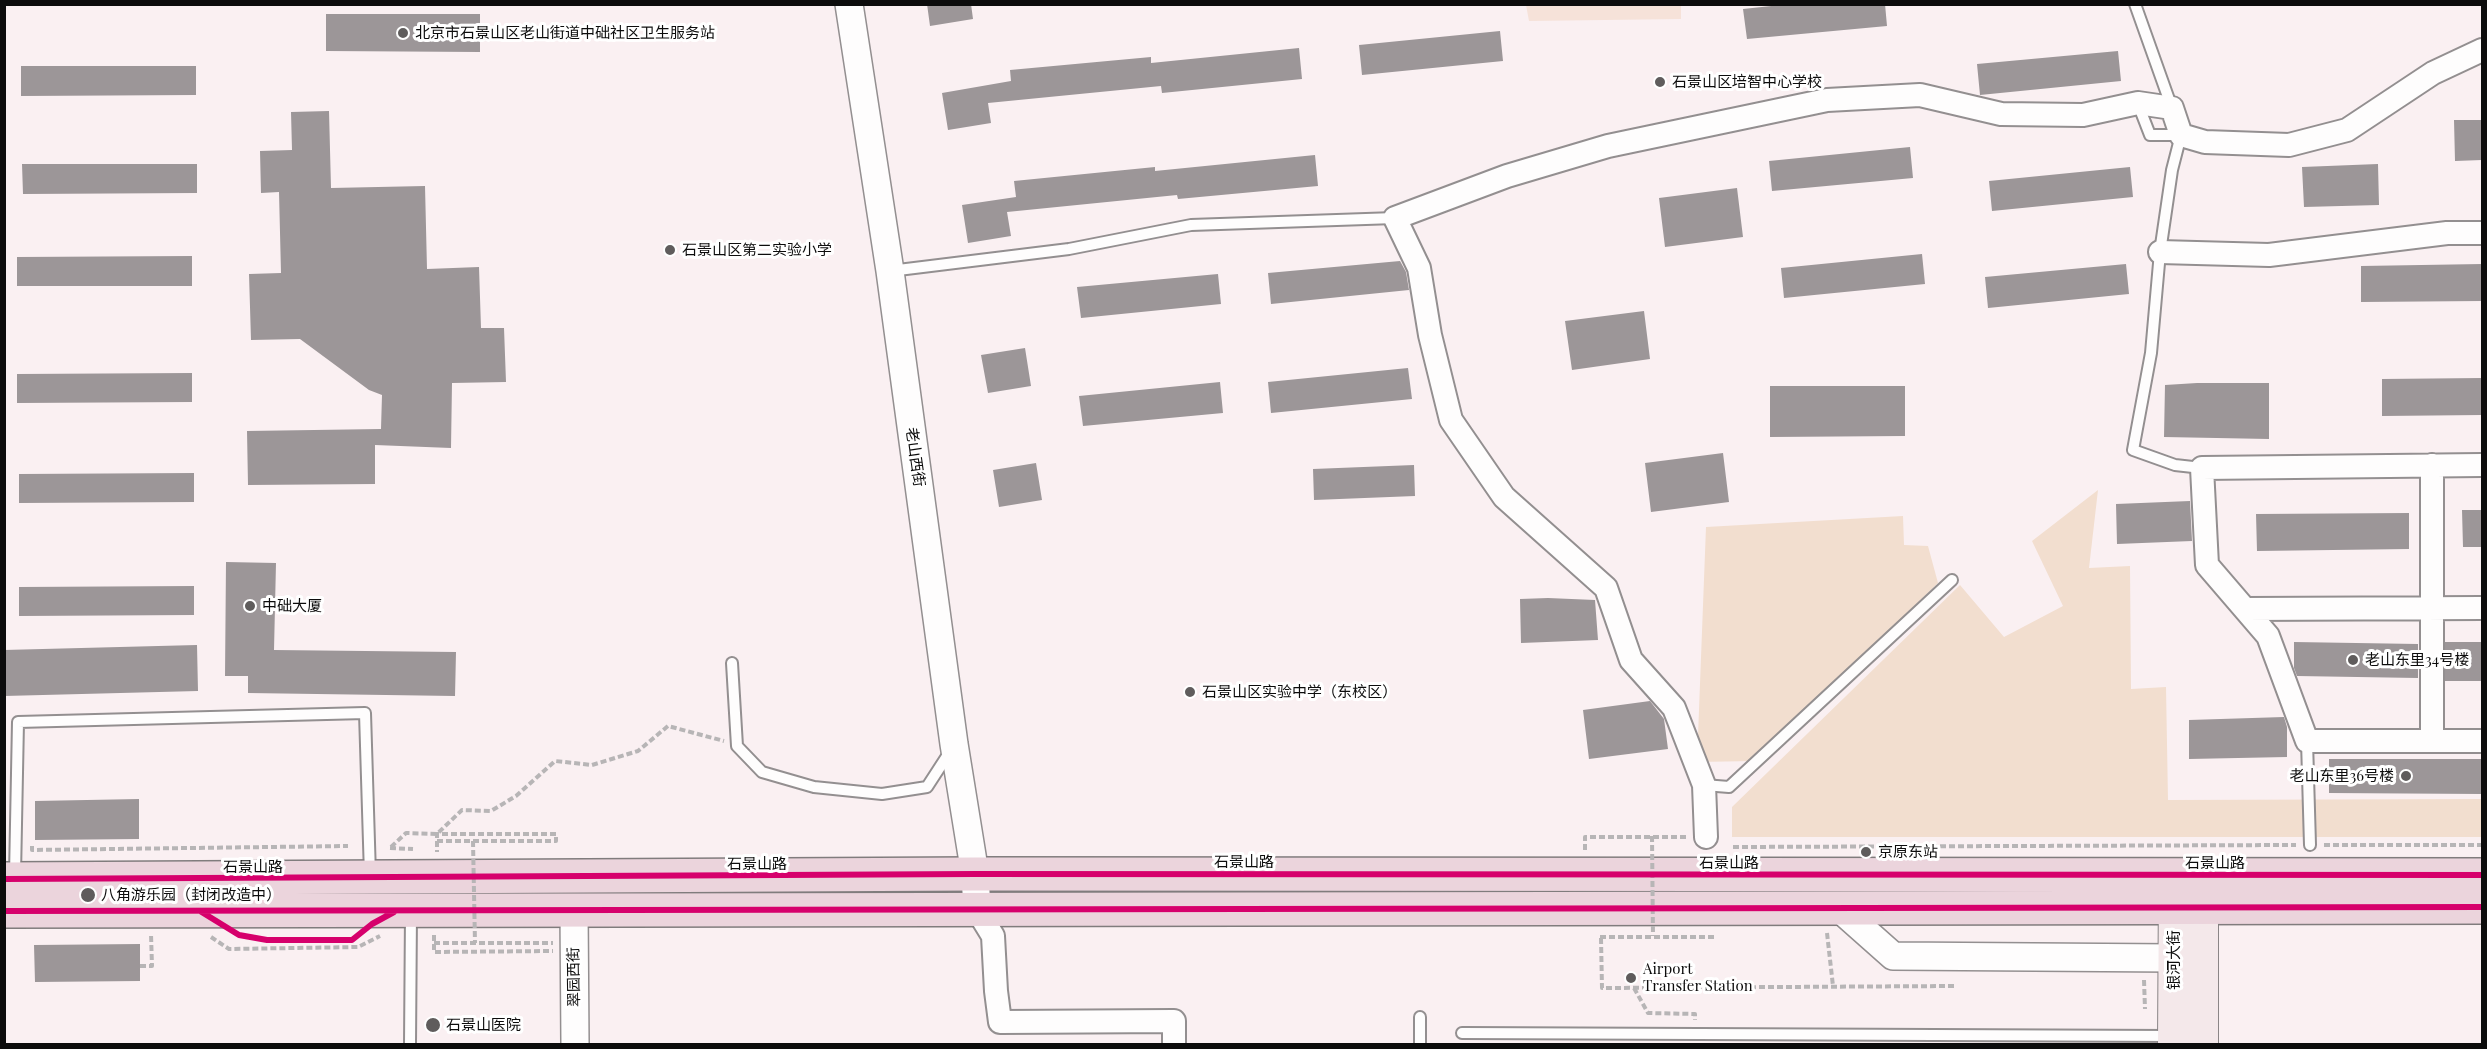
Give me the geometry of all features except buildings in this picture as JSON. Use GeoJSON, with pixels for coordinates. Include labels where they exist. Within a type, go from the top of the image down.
{"type":"FeatureCollection","features":[{"type":"Feature","properties":{"kind":"highway","name":"石景山路"},"geometry":{"type":"LineString","coordinates":[[10,879],[370,879],[975,874],[2188,890],[2482,907]]}},
{"type":"Feature","properties":{"kind":"highway","name":"石景山路"},"geometry":{"type":"LineString","coordinates":[[4,911],[1840,909],[2482,875]]}},
{"type":"Feature","properties":{"kind":"main road","name":"银河大街"},"geometry":{"type":"LineString","coordinates":[[2184,1042],[2174,958],[2188,890]]}},
{"type":"Feature","properties":{"kind":"main road","name":"银河大街"},"geometry":{"type":"LineString","coordinates":[[2184,1042],[2188,890]]}},
{"type":"Feature","properties":{"kind":"street","name":"老山西街"},"geometry":{"type":"LineString","coordinates":[[849,4],[890,271],[954,744],[975,874],[977,910]]}},
{"type":"Feature","properties":{"kind":"street"},"geometry":{"type":"LineString","coordinates":[[1706,837],[1704,785],[1674,708],[1631,660],[1606,588],[1504,497],[1451,420],[1430,335],[1419,268],[1395,218],[1507,176],[1608,146],[1827,100],[1920,96],[2001,114],[2083,115],[2138,103],[2172,108],[2181,135],[2205,142],[2289,145],[2347,130],[2433,73],[2482,50]]}},
{"type":"Feature","properties":{"kind":"street"},"geometry":{"type":"LineString","coordinates":[[2160,252],[2269,255],[2446,233],[2482,233]]}},
{"type":"Feature","properties":{"kind":"street"},"geometry":{"type":"LineString","coordinates":[[2432,465],[2432,741]]}},
{"type":"Feature","properties":{"kind":"street"},"geometry":{"type":"LineString","coordinates":[[2482,465],[2202,468],[2207,564],[2268,636],[2307,741],[2482,741]]}},
{"type":"Feature","properties":{"kind":"street"},"geometry":{"type":"LineString","coordinates":[[2246,609],[2482,608]]}},
{"type":"Feature","properties":{"kind":"street"},"geometry":{"type":"LineString","coordinates":[[1840,909],[1893,956],[2174,958]]}},
{"type":"Feature","properties":{"kind":"street","name":"翠园西街"},"geometry":{"type":"LineString","coordinates":[[574,910],[575,1044]]}},
{"type":"Feature","properties":{"kind":"street"},"geometry":{"type":"LineString","coordinates":[[977,910],[993,936],[1000,1023],[1174,1021],[1174,1044]]}},
{"type":"Feature","properties":{"kind":"lane"},"geometry":{"type":"LineString","coordinates":[[2135,4],[2172,108]]}},
{"type":"Feature","properties":{"kind":"lane"},"geometry":{"type":"LineString","coordinates":[[2138,103],[2150,135],[2181,135],[2172,171],[2160,252],[2151,353],[2133,450],[2175,465],[2202,468]]}},
{"type":"Feature","properties":{"kind":"lane"},"geometry":{"type":"LineString","coordinates":[[890,271],[1069,249],[1191,225],[1395,218]]}},
{"type":"Feature","properties":{"kind":"lane"},"geometry":{"type":"LineString","coordinates":[[1704,785],[1729,787],[1952,580]]}},
{"type":"Feature","properties":{"kind":"lane"},"geometry":{"type":"LineString","coordinates":[[732,663],[737,746],[762,772],[814,787],[882,794],[927,787],[954,744]]}},
{"type":"Feature","properties":{"kind":"lane"},"geometry":{"type":"LineString","coordinates":[[10,879],[18,722],[365,713],[370,879]]}},
{"type":"Feature","properties":{"kind":"lane"},"geometry":{"type":"LineString","coordinates":[[2307,741],[2310,845]]}},
{"type":"Feature","properties":{"kind":"lane"},"geometry":{"type":"LineString","coordinates":[[410,1044],[411,910]]}},
{"type":"Feature","properties":{"kind":"lane"},"geometry":{"type":"LineString","coordinates":[[1420,1017],[1420,1044]]}},
{"type":"Feature","properties":{"kind":"lane"},"geometry":{"type":"LineString","coordinates":[[1462,1033],[2184,1042]]}},
{"type":"Feature","properties":{"kind":"path"},"geometry":{"type":"LineString","coordinates":[[437,834],[462,810],[491,811],[516,796],[555,761],[592,765],[638,751],[668,726],[700,733],[737,746]]}},
{"type":"Feature","properties":{"kind":"path"},"geometry":{"type":"LineString","coordinates":[[390,848],[406,833],[556,834],[556,841],[437,841]]}},
{"type":"Feature","properties":{"kind":"path"},"geometry":{"type":"LineString","coordinates":[[1652,836],[1653,936]]}},
{"type":"Feature","properties":{"kind":"path"},"geometry":{"type":"LineString","coordinates":[[1585,837],[1706,837]]}},
{"type":"Feature","properties":{"kind":"path"},"geometry":{"type":"LineString","coordinates":[[473,841],[475,943]]}},
{"type":"Feature","properties":{"kind":"path"},"geometry":{"type":"LineString","coordinates":[[1727,847],[2145,845]]}},
{"type":"Feature","properties":{"kind":"path"},"geometry":{"type":"LineString","coordinates":[[32,850],[348,846]]}},
{"type":"Feature","properties":{"kind":"path"},"geometry":{"type":"LineString","coordinates":[[140,966],[152,966],[150,924]]}},
{"type":"Feature","properties":{"kind":"path"},"geometry":{"type":"LineString","coordinates":[[1614,938],[1716,937]]}},
{"type":"Feature","properties":{"kind":"path"},"geometry":{"type":"LineString","coordinates":[[1600,938],[1602,988],[1956,986]]}},
{"type":"Feature","properties":{"kind":"path"},"geometry":{"type":"LineString","coordinates":[[299,940],[352,940]]}},
{"type":"Feature","properties":{"kind":"path"},"geometry":{"type":"LineString","coordinates":[[434,943],[553,943],[553,952],[434,952]]}},
{"type":"Feature","properties":{"kind":"path"},"geometry":{"type":"LineString","coordinates":[[2144,978],[2145,1009]]}},
{"type":"Feature","properties":{"kind":"path"},"geometry":{"type":"LineString","coordinates":[[1633,987],[1648,1013],[1695,1014]]}},
{"type":"Feature","properties":{"kind":"shaded area"},"geometry":{"type":"Polygon","coordinates":[[[1526,5],[1681,5],[1681,19],[1529,21],[1526,5]]]}},
{"type":"Feature","properties":{"kind":"shaded area"},"geometry":{"type":"Polygon","coordinates":[[[2098,490],[2089,568],[2130,566],[2131,689],[2166,687],[2168,800],[2482,799],[2482,837],[1732,837],[1732,807],[1960,585],[2004,637],[2063,606],[2032,541],[2098,490]]]}},
{"type":"Feature","properties":{"kind":"shaded area"},"geometry":{"type":"Polygon","coordinates":[[[1903,516],[1904,545],[1928,546],[1938,583],[1754,761],[1697,762],[1706,527],[1903,516]]]}},
{"type":"Feature","properties":{"kind":"cycle path"},"geometry":{"type":"LineString","coordinates":[[4,879],[975,874],[2482,875]]}},
{"type":"Feature","properties":{"kind":"cycle path"},"geometry":{"type":"LineString","coordinates":[[4,911],[2482,907]]}},
{"type":"Feature","properties":{"kind":"cycle path"},"geometry":{"type":"LineString","coordinates":[[200,911],[239,935],[267,940],[352,940],[372,924],[394,912]]}},
{"type":"Feature","properties":{"kind":"place","name":"北京市石景山区老山街道中础社区卫生服务站"},"geometry":{"type":"Point","coordinates":[403,33]}},
{"type":"Feature","properties":{"kind":"place","name":"石景山区培智中心学校"},"geometry":{"type":"Point","coordinates":[1660,82]}},
{"type":"Feature","properties":{"kind":"place","name":"石景山区第二实验小学"},"geometry":{"type":"Point","coordinates":[670,250]}},
{"type":"Feature","properties":{"kind":"place","name":"中础大厦"},"geometry":{"type":"Point","coordinates":[250,606]}},
{"type":"Feature","properties":{"kind":"place","name":"老山东里34号楼"},"geometry":{"type":"Point","coordinates":[2353,660]}},
{"type":"Feature","properties":{"kind":"place","name":"石景山区实验中学（东校区）"},"geometry":{"type":"Point","coordinates":[1190,692]}},
{"type":"Feature","properties":{"kind":"place","name":"老山东里36号楼"},"geometry":{"type":"Point","coordinates":[2406,776]}},
{"type":"Feature","properties":{"kind":"place","name":"京原东站"},"geometry":{"type":"Point","coordinates":[1866,852]}},
{"type":"Feature","properties":{"kind":"place","name":"八角游乐园（封闭改造中）"},"geometry":{"type":"Point","coordinates":[88,895]}},
{"type":"Feature","properties":{"kind":"place","name":"Airport Transfer Station"},"geometry":{"type":"Point","coordinates":[1631,978]}},
{"type":"Feature","properties":{"kind":"place","name":"石景山医院"},"geometry":{"type":"Point","coordinates":[433,1025]}}]}
